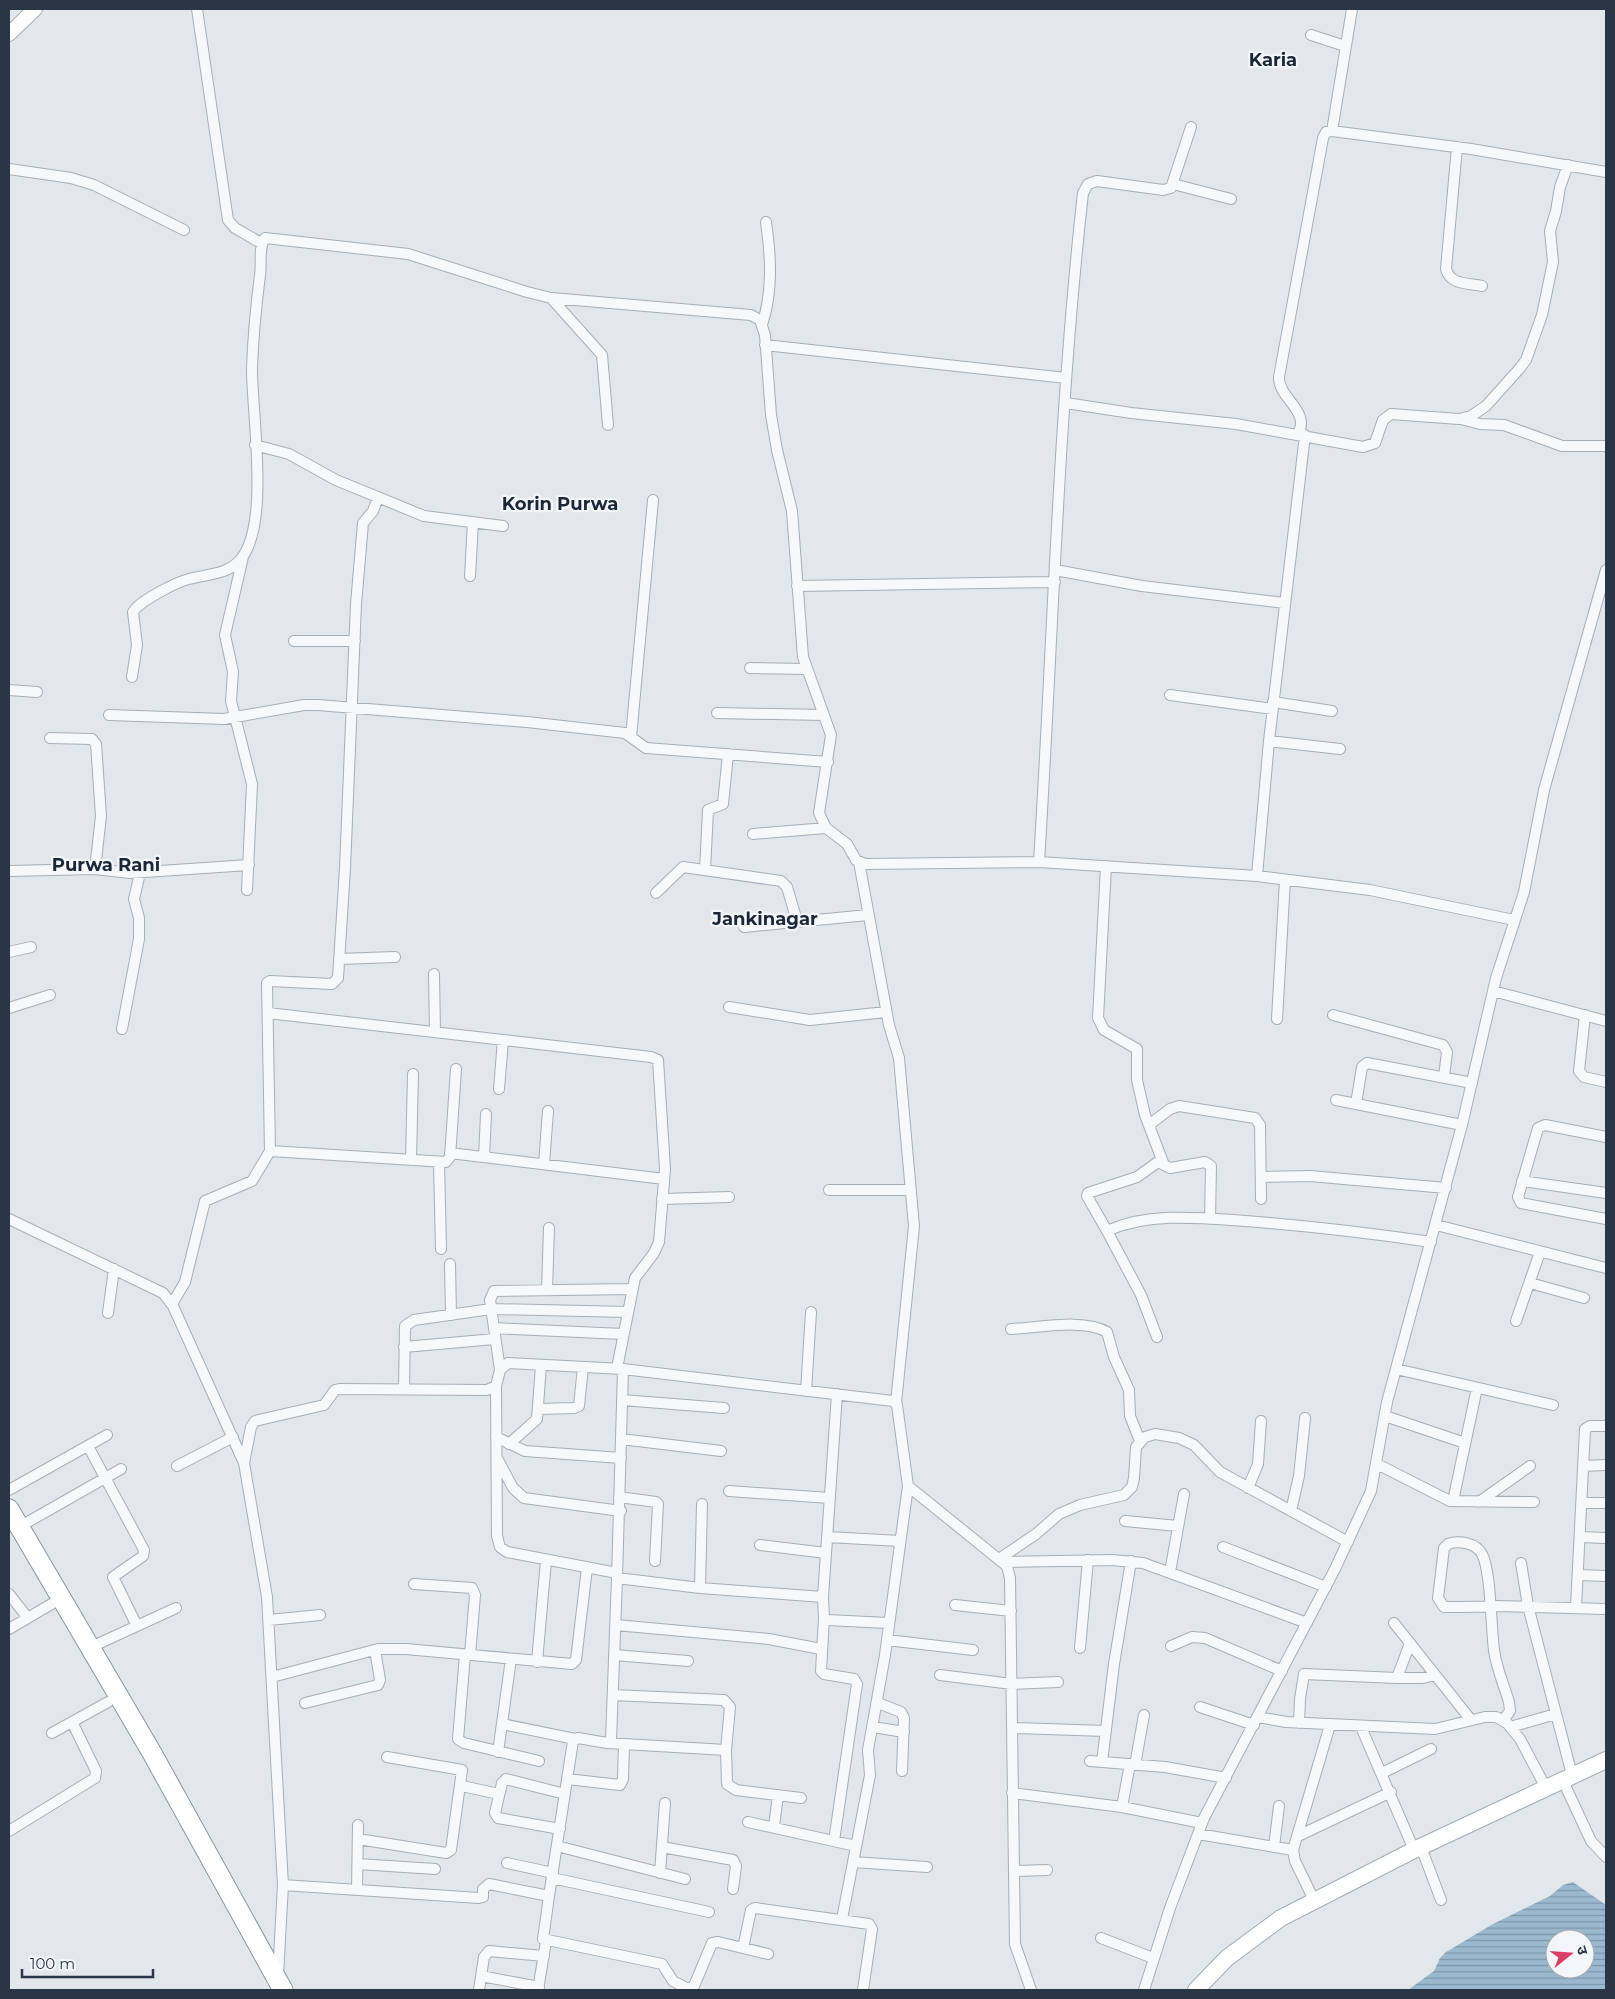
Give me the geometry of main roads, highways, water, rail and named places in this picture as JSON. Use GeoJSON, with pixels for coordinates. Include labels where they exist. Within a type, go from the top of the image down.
{"type":"FeatureCollection","features":[{"type":"Feature","properties":{"kind":"highway"},"geometry":{"type":"LineString","coordinates":[[9,1509],[14,1531],[55,1602],[108,1702],[278,1987]]}},
{"type":"Feature","properties":{"kind":"highway"},"geometry":{"type":"LineString","coordinates":[[55,1602],[89,1648],[152,1753],[278,1987]]}},
{"type":"Feature","properties":{"kind":"main road"},"geometry":{"type":"LineString","coordinates":[[1196,1990],[1235,1952],[1281,1918],[1418,1848],[1606,1760]]}},
{"type":"Feature","properties":{"kind":"water"},"geometry":{"type":"Polygon","coordinates":[[[1573,1882],[1606,1905],[1606,1990],[1408,1990],[1434,1971],[1440,1958],[1446,1952],[1493,1924],[1550,1896],[1563,1885],[1573,1882]]]}},
{"type":"Feature","properties":{"kind":"district","name":"Karia"},"geometry":{"type":"Point","coordinates":[1273,60]}},
{"type":"Feature","properties":{"kind":"district","name":"Korin Purwa"},"geometry":{"type":"Point","coordinates":[560,504]}},
{"type":"Feature","properties":{"kind":"district","name":"Purwa Rani"},"geometry":{"type":"Point","coordinates":[106,865]}},
{"type":"Feature","properties":{"kind":"district","name":"Jankinagar"},"geometry":{"type":"Point","coordinates":[765,919]}}]}
